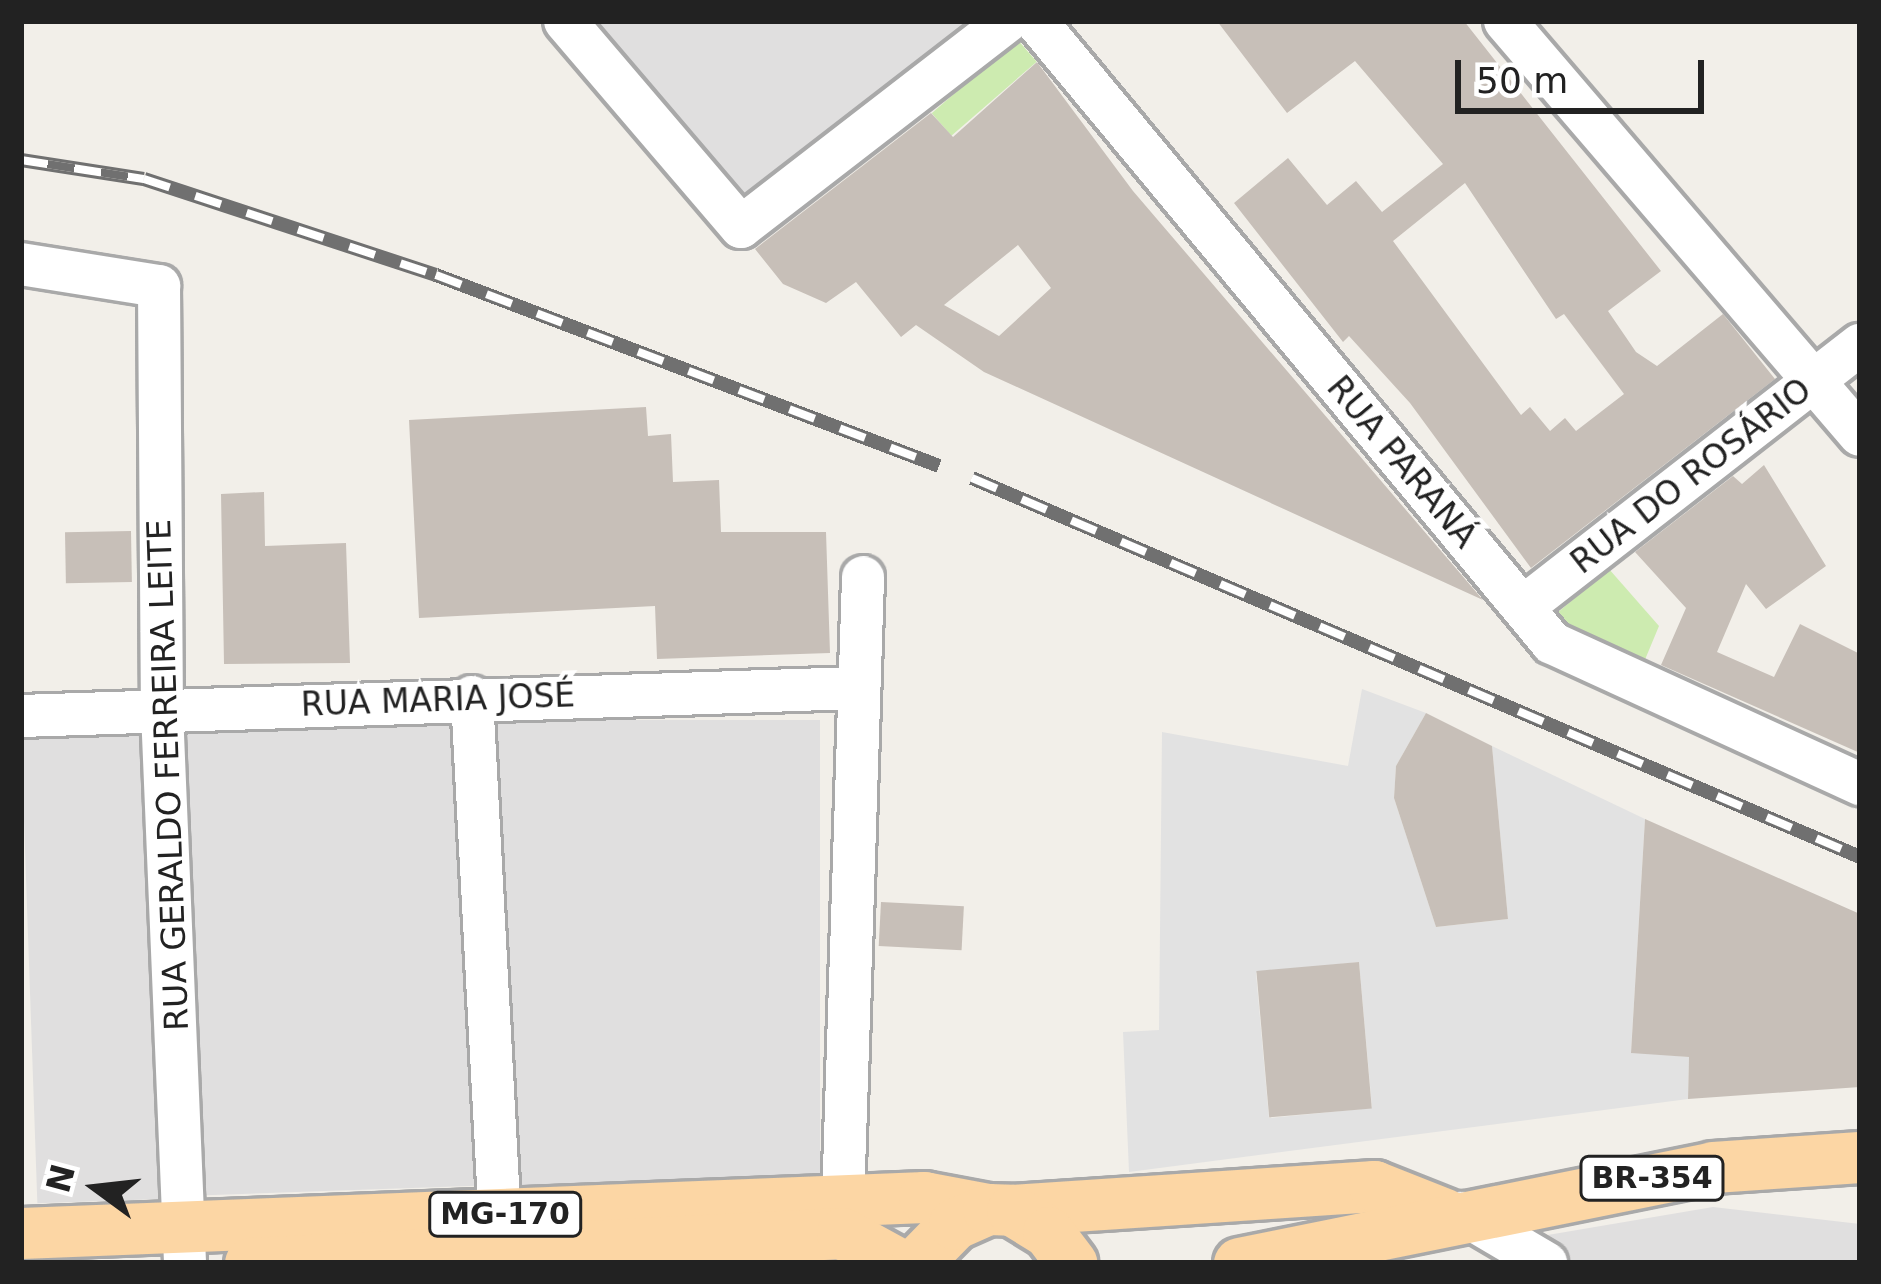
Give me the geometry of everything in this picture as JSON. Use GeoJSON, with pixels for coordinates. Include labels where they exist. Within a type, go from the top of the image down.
{"type":"FeatureCollection","features":[{"type":"Feature","properties":{"kind":"main road","name":"BR-354"},"geometry":{"type":"LineString","coordinates":[[1239,1263],[1453,1214],[1713,1167],[1860,1157]]}},
{"type":"Feature","properties":{"kind":"main road"},"geometry":{"type":"LineString","coordinates":[[916,1263],[954,1224],[1000,1209],[1374,1186],[1453,1214]]}},
{"type":"Feature","properties":{"kind":"main road","name":"MG-170"},"geometry":{"type":"LineString","coordinates":[[21,1233],[184,1245],[516,1245],[748,1252],[842,1217],[924,1197],[1000,1209]]}},
{"type":"Feature","properties":{"kind":"main road"},"geometry":{"type":"LineString","coordinates":[[1000,1209],[1048,1232],[1071,1263]]}},
{"type":"Feature","properties":{"kind":"main road","name":"MG-170"},"geometry":{"type":"LineString","coordinates":[[250,1263],[842,1217]]}},
{"type":"Feature","properties":{"kind":"main road"},"geometry":{"type":"LineString","coordinates":[[842,1217],[897,1263]]}},
{"type":"Feature","properties":{"kind":"street"},"geometry":{"type":"LineString","coordinates":[[566,21],[741,227],[1008,21]]}},
{"type":"Feature","properties":{"kind":"street","name":"RUA PARANÁ"},"geometry":{"type":"LineString","coordinates":[[1036,21],[1552,644],[1860,784]]}},
{"type":"Feature","properties":{"kind":"street"},"geometry":{"type":"LineString","coordinates":[[1505,21],[1860,435]]}},
{"type":"Feature","properties":{"kind":"street","name":"RUA GERALDO FERREIRA LEITE"},"geometry":{"type":"LineString","coordinates":[[21,264],[159,286],[162,711],[184,1245]]}},
{"type":"Feature","properties":{"kind":"street","name":"RUA DO ROSÁRIO"},"geometry":{"type":"LineString","coordinates":[[1522,607],[1860,345]]}},
{"type":"Feature","properties":{"kind":"street"},"geometry":{"type":"LineString","coordinates":[[842,1217],[855,688],[863,577]]}},
{"type":"Feature","properties":{"kind":"street","name":"RUA MARIA JOSÉ"},"geometry":{"type":"LineString","coordinates":[[21,716],[855,688]]}},
{"type":"Feature","properties":{"kind":"street"},"geometry":{"type":"LineString","coordinates":[[472,698],[516,1245]]}},
{"type":"Feature","properties":{"kind":"street"},"geometry":{"type":"LineString","coordinates":[[1453,1214],[1546,1263]]}},
{"type":"Feature","properties":{"kind":"shaded area"},"geometry":{"type":"Polygon","coordinates":[[[589,21],[975,21],[742,200],[589,21]]]}},
{"type":"Feature","properties":{"kind":"shaded area"},"geometry":{"type":"Polygon","coordinates":[[[1362,689],[1426,713],[1396,766],[1394,798],[1436,927],[1508,919],[1492,746],[1645,819],[1631,1052],[1689,1057],[1688,1099],[1129,1172],[1123,1032],[1159,1030],[1162,732],[1348,766],[1362,689]],[[1359,962],[1256,973],[1269,1118],[1372,1108],[1359,962]]]}},
{"type":"Feature","properties":{"kind":"shaded area"},"geometry":{"type":"Polygon","coordinates":[[[460,719],[476,1186],[191,1196],[175,729],[460,719]]]}},
{"type":"Feature","properties":{"kind":"shaded area"},"geometry":{"type":"Polygon","coordinates":[[[498,720],[820,720],[820,1186],[498,1186],[498,720]]]}},
{"type":"Feature","properties":{"kind":"shaded area"},"geometry":{"type":"Polygon","coordinates":[[[153,732],[169,1199],[37,1203],[21,737],[153,732]]]}},
{"type":"Feature","properties":{"kind":"shaded area"},"geometry":{"type":"Polygon","coordinates":[[[1713,1207],[1860,1224],[1860,1263],[1573,1263],[1530,1238],[1713,1207]]]}},
{"type":"Feature","properties":{"kind":"green space"},"geometry":{"type":"Polygon","coordinates":[[[1017,39],[1037,62],[951,136],[932,113],[1017,39]]]}},
{"type":"Feature","properties":{"kind":"green space"},"geometry":{"type":"Polygon","coordinates":[[[1609,569],[1659,626],[1644,662],[1550,619],[1609,569]]]}},
{"type":"Feature","properties":{"kind":"building"},"geometry":{"type":"Polygon","coordinates":[[[1217,21],[1464,21],[1661,271],[1608,311],[1636,352],[1657,366],[1723,314],[1775,379],[1531,568],[1410,403],[1349,336],[1343,342],[1234,203],[1288,158],[1327,205],[1356,181],[1382,212],[1443,164],[1355,61],[1287,113],[1217,21]],[[1465,183],[1393,241],[1521,415],[1530,407],[1550,431],[1565,418],[1576,431],[1624,394],[1564,314],[1556,319],[1465,183]]]}},
{"type":"Feature","properties":{"kind":"building"},"geometry":{"type":"Polygon","coordinates":[[[1037,62],[1133,191],[1483,600],[984,372],[916,325],[901,337],[856,282],[826,303],[783,284],[755,249],[931,113],[953,137],[1037,62]],[[1018,245],[944,305],[999,336],[1051,288],[1018,245]]]}},
{"type":"Feature","properties":{"kind":"building"},"geometry":{"type":"Polygon","coordinates":[[[646,407],[648,436],[671,434],[673,482],[719,480],[721,532],[826,532],[830,653],[657,659],[655,606],[419,618],[409,420],[646,407]]]}},
{"type":"Feature","properties":{"kind":"building"},"geometry":{"type":"Polygon","coordinates":[[[1764,465],[1826,566],[1766,609],[1746,584],[1717,652],[1774,677],[1800,624],[1860,654],[1860,753],[1661,665],[1686,608],[1635,552],[1733,476],[1742,484],[1764,465]]]}},
{"type":"Feature","properties":{"kind":"building"},"geometry":{"type":"Polygon","coordinates":[[[264,492],[265,546],[346,543],[350,663],[224,664],[221,494],[264,492]]]}},
{"type":"Feature","properties":{"kind":"building"},"geometry":{"type":"Polygon","coordinates":[[[131,531],[132,582],[66,583],[65,532],[131,531]]]}},
{"type":"Feature","properties":{"kind":"building"},"geometry":{"type":"Polygon","coordinates":[[[1426,713],[1492,746],[1508,919],[1436,927],[1394,798],[1396,766],[1426,713]]]}},
{"type":"Feature","properties":{"kind":"building"},"geometry":{"type":"Polygon","coordinates":[[[1645,819],[1860,914],[1860,1087],[1688,1099],[1689,1057],[1631,1053],[1645,819]]]}},
{"type":"Feature","properties":{"kind":"building"},"geometry":{"type":"Polygon","coordinates":[[[881,902],[964,906],[962,950],[879,946],[881,902]]]}},
{"type":"Feature","properties":{"kind":"building"},"geometry":{"type":"Polygon","coordinates":[[[1359,962],[1372,1108],[1269,1117],[1256,971],[1359,962]]]}},
{"type":"Feature","properties":{"kind":"railway"},"geometry":{"type":"LineString","coordinates":[[21,160],[144,179],[436,275],[939,466]]}},
{"type":"Feature","properties":{"kind":"railway"},"geometry":{"type":"LineString","coordinates":[[972,478],[1860,857]]}}]}
